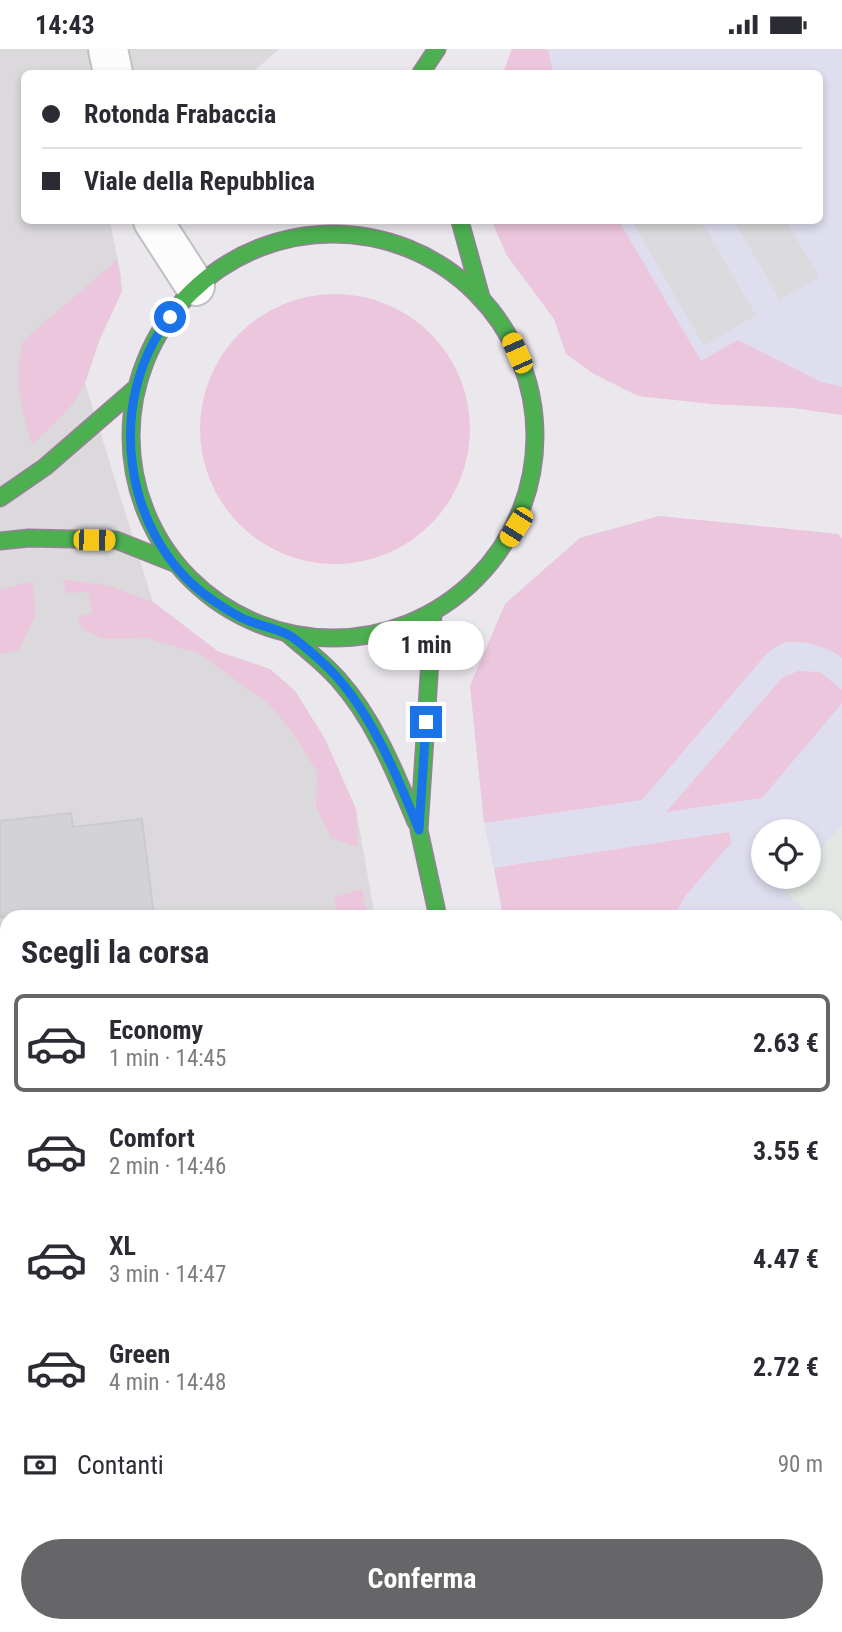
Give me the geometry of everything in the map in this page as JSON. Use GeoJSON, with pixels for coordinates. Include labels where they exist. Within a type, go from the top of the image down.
{"type":"FeatureCollection","features":[{"type":"Feature","properties":{"kind":"main road"},"geometry":{"type":"LineString","coordinates":[[423,70],[437,49]]}},
{"type":"Feature","properties":{"kind":"main road"},"geometry":{"type":"LineString","coordinates":[[294,236],[307,224]]}},
{"type":"Feature","properties":{"kind":"main road"},"geometry":{"type":"LineString","coordinates":[[461,224],[481,297]]}},
{"type":"Feature","properties":{"kind":"main road"},"geometry":{"type":"LineString","coordinates":[[362,235],[427,255],[481,297],[508,332],[526,373],[536,425],[532,477],[516,527],[497,557],[433,614],[388,632],[338,640],[289,635],[246,620],[206,596],[174,563],[154,533],[139,498],[132,462],[130,425],[135,389],[158,333],[195,286],[225,264],[259,246],[294,236],[362,235]]}},
{"type":"Feature","properties":{"kind":"main road"},"geometry":{"type":"LineString","coordinates":[[0,498],[45,467],[135,389]]}},
{"type":"Feature","properties":{"kind":"main road"},"geometry":{"type":"LineString","coordinates":[[0,541],[29,538],[116,540],[174,563]]}},
{"type":"Feature","properties":{"kind":"main road"},"geometry":{"type":"LineString","coordinates":[[419,830],[433,614]]}},
{"type":"Feature","properties":{"kind":"main road"},"geometry":{"type":"LineString","coordinates":[[289,635],[324,663],[360,707],[400,782],[419,830],[436,910]]}},
{"type":"Feature","properties":{"kind":"street"},"geometry":{"type":"LineString","coordinates":[[108,49],[112,70]]}},
{"type":"Feature","properties":{"kind":"street"},"geometry":{"type":"LineString","coordinates":[[155,224],[195,286]]}},
{"type":"Feature","properties":{"kind":"shaded area"},"geometry":{"type":"Polygon","coordinates":[[[0,49],[279,49],[255,70],[21,70],[21,224],[111,224],[122,291],[99,341],[85,383],[153,602],[219,652],[270,669],[295,691],[325,739],[356,809],[374,910],[0,910],[0,49]]]}},
{"type":"Feature","properties":{"kind":"shaded area"},"geometry":{"type":"Polygon","coordinates":[[[512,49],[842,49],[842,415],[793,408],[712,404],[638,396],[594,374],[566,354],[554,319],[506,254],[493,224],[823,224],[823,70],[504,70],[512,49]]]}},
{"type":"Feature","properties":{"kind":"shaded area"},"geometry":{"type":"Polygon","coordinates":[[[512,49],[548,49],[552,70],[504,70],[512,49]]]}},
{"type":"Feature","properties":{"kind":"shaded area"},"geometry":{"type":"Polygon","coordinates":[[[493,224],[621,224],[701,361],[738,340],[821,382],[842,387],[842,415],[793,408],[712,404],[638,396],[594,374],[566,354],[554,319],[506,254],[493,224]]]}},
{"type":"Feature","properties":{"kind":"shaded area"},"geometry":{"type":"Polygon","coordinates":[[[634,224],[703,224],[756,315],[704,346],[634,224]]]}},
{"type":"Feature","properties":{"kind":"shaded area"},"geometry":{"type":"Polygon","coordinates":[[[736,224],[788,224],[819,277],[780,300],[736,224]]]}},
{"type":"Feature","properties":{"kind":"shaded area"},"geometry":{"type":"Polygon","coordinates":[[[117,260],[122,291],[99,341],[85,383],[74,402],[32,445],[18,382],[23,341],[117,260]]]}},
{"type":"Feature","properties":{"kind":"shaded area"},"geometry":{"type":"Polygon","coordinates":[[[335,294],[361,296],[387,304],[431,333],[460,377],[468,403],[468,455],[460,481],[431,525],[387,554],[361,562],[335,564],[309,562],[283,554],[239,525],[210,481],[202,455],[200,429],[202,403],[210,377],[239,333],[283,304],[309,296],[335,294]]]}},
{"type":"Feature","properties":{"kind":"shaded area"},"geometry":{"type":"Polygon","coordinates":[[[659,516],[838,534],[842,539],[842,910],[503,910],[484,823],[470,686],[505,604],[580,538],[659,516]]]}},
{"type":"Feature","properties":{"kind":"shaded area"},"geometry":{"type":"Polygon","coordinates":[[[659,516],[838,534],[842,539],[842,658],[824,648],[802,642],[785,643],[768,652],[642,800],[484,823],[470,686],[505,604],[580,538],[659,516]]]}},
{"type":"Feature","properties":{"kind":"shaded area"},"geometry":{"type":"Polygon","coordinates":[[[63,579],[110,586],[153,602],[219,652],[270,669],[295,691],[325,739],[356,809],[358,847],[331,838],[316,807],[317,772],[292,732],[268,703],[198,653],[146,638],[104,639],[82,629],[77,617],[92,613],[88,592],[66,593],[63,579]]]}},
{"type":"Feature","properties":{"kind":"shaded area"},"geometry":{"type":"Polygon","coordinates":[[[33,581],[35,616],[19,650],[0,654],[0,590],[33,581]]]}},
{"type":"Feature","properties":{"kind":"shaded area"},"geometry":{"type":"Polygon","coordinates":[[[798,671],[820,672],[842,690],[842,703],[762,798],[666,812],[782,678],[798,671]]]}},
{"type":"Feature","properties":{"kind":"shaded area"},"geometry":{"type":"Polygon","coordinates":[[[842,824],[842,910],[805,910],[784,891],[821,889],[821,849],[842,824]]]}},
{"type":"Feature","properties":{"kind":"shaded area"},"geometry":{"type":"Polygon","coordinates":[[[729,832],[731,843],[686,895],[677,910],[502,910],[494,868],[729,832]]]}},
{"type":"Feature","properties":{"kind":"shaded area"},"geometry":{"type":"Polygon","coordinates":[[[362,889],[366,910],[336,910],[334,897],[362,889]]]}},
{"type":"Feature","properties":{"kind":"building"},"geometry":{"type":"Polygon","coordinates":[[[71,813],[73,827],[142,819],[153,910],[0,910],[0,821],[71,813]]]}},
{"type":"Feature","properties":{"kind":"traffic: fast"},"geometry":{"type":"LineString","coordinates":[[423,70],[437,49]]}},
{"type":"Feature","properties":{"kind":"traffic: fast"},"geometry":{"type":"LineString","coordinates":[[461,224],[481,297]]}},
{"type":"Feature","properties":{"kind":"traffic: fast"},"geometry":{"type":"LineString","coordinates":[[333,234],[372,238],[410,249],[445,268],[476,293],[501,324],[520,359],[531,397],[535,436],[531,475],[520,513],[501,548],[476,579],[445,604],[410,623],[372,634],[333,638],[294,634],[256,623],[221,604],[190,579],[165,548],[146,513],[135,475],[131,436],[135,397],[146,359],[165,324],[190,293],[221,268],[256,249],[294,238],[333,234]]}},
{"type":"Feature","properties":{"kind":"traffic: fast"},"geometry":{"type":"LineString","coordinates":[[0,498],[45,467],[136,388]]}},
{"type":"Feature","properties":{"kind":"traffic: fast"},"geometry":{"type":"LineString","coordinates":[[0,541],[29,538],[116,540],[174,563]]}},
{"type":"Feature","properties":{"kind":"traffic: fast"},"geometry":{"type":"LineString","coordinates":[[433,614],[419,830],[436,910]]}},
{"type":"Feature","properties":{"kind":"traffic: fast"},"geometry":{"type":"LineString","coordinates":[[289,635],[332,673],[362,711],[383,747],[416,822]]}},
{"type":"Feature","properties":{"kind":"route"},"geometry":{"type":"LineString","coordinates":[[170,317],[158,333],[135,389],[130,425],[132,462],[139,498],[154,533],[174,563],[206,596],[246,620],[289,635],[324,663],[360,707],[400,782],[419,830],[426,722]]}}]}
